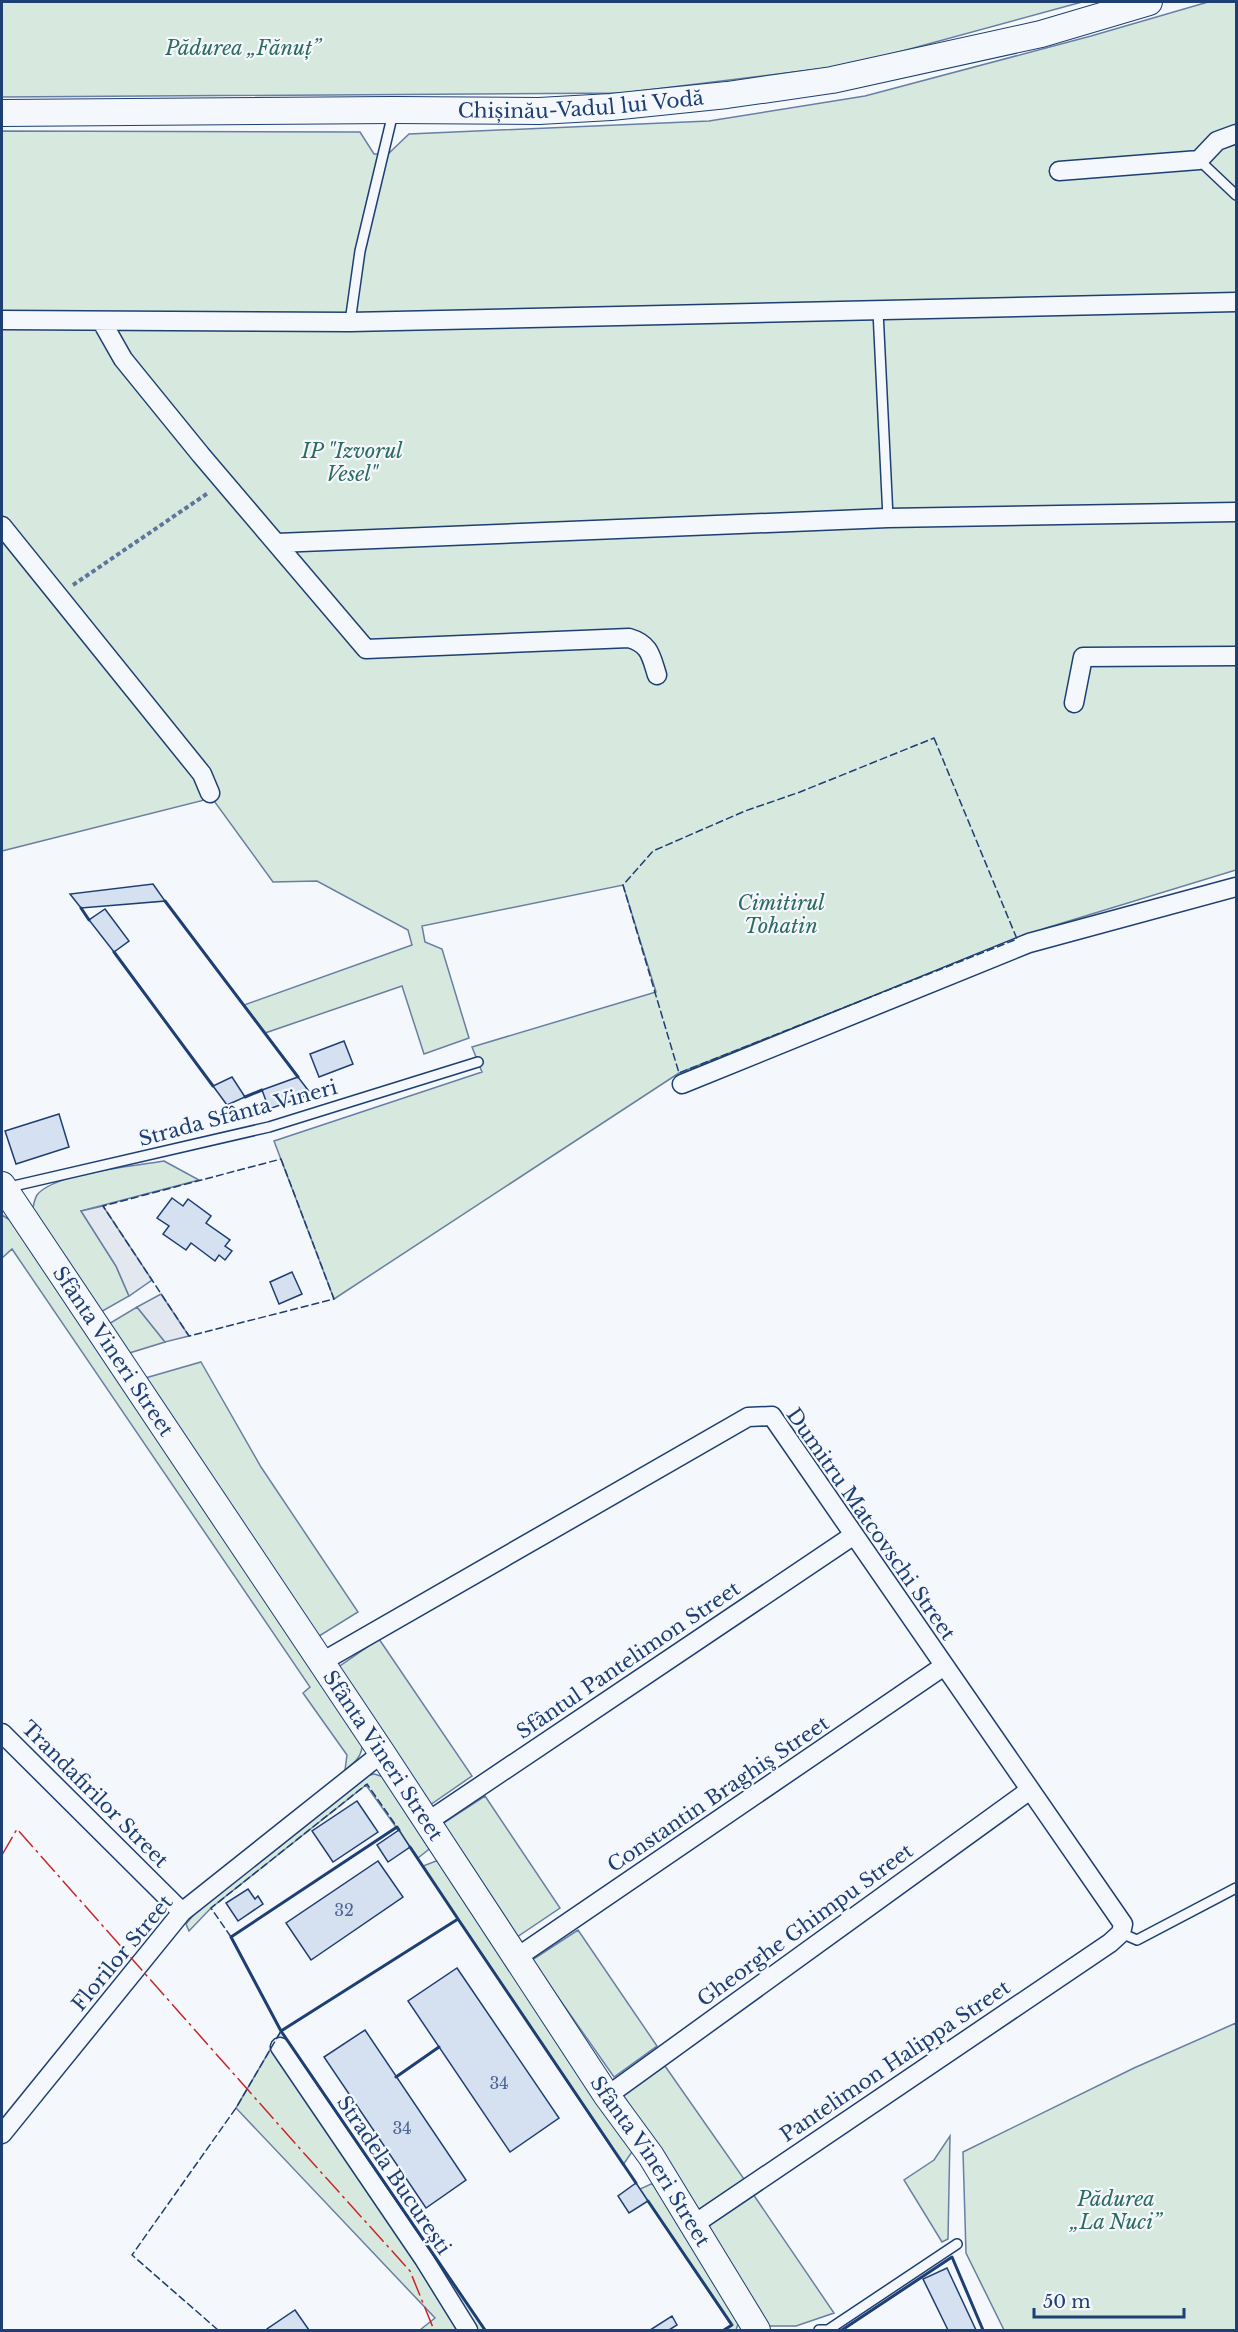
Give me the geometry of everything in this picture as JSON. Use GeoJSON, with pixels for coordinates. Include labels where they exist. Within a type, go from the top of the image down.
{"type":"FeatureCollection","features":[{"type":"Feature","properties":{"kind":"street","name":"Chișinău-Vadul lui Vodă"},"geometry":{"type":"LineString","coordinates":[[2,113],[539,111],[611,107],[727,95],[832,80],[1041,34],[1149,2]]}},
{"type":"Feature","properties":{"kind":"street"},"geometry":{"type":"LineString","coordinates":[[1059,171],[1199,160],[1216,141],[1236,134]]}},
{"type":"Feature","properties":{"kind":"street"},"geometry":{"type":"LineString","coordinates":[[2,320],[350,322],[1236,302]]}},
{"type":"Feature","properties":{"kind":"street"},"geometry":{"type":"LineString","coordinates":[[102,322],[123,359],[366,650],[629,638],[641,642],[651,655],[657,675]]}},
{"type":"Feature","properties":{"kind":"street"},"geometry":{"type":"LineString","coordinates":[[277,543],[888,518],[1236,512]]}},
{"type":"Feature","properties":{"kind":"street"},"geometry":{"type":"LineString","coordinates":[[2,526],[56,596],[202,774],[210,793]]}},
{"type":"Feature","properties":{"kind":"street"},"geometry":{"type":"LineString","coordinates":[[1074,703],[1083,657],[1236,656]]}},
{"type":"Feature","properties":{"kind":"street"},"geometry":{"type":"LineString","coordinates":[[682,1084],[1029,943],[1236,887]]}},
{"type":"Feature","properties":{"kind":"street","name":"Sfânta Vineri Street"},"geometry":{"type":"LineString","coordinates":[[2,1186],[382,1753],[607,2096],[651,2156],[757,2331]]}},
{"type":"Feature","properties":{"kind":"street","name":"Dumitru Matcovschi Street"},"geometry":{"type":"LineString","coordinates":[[320,1663],[748,1417],[772,1416],[1123,1924],[1121,1933]]}},
{"type":"Feature","properties":{"kind":"street","name":"Sfântul Pantelimon Street"},"geometry":{"type":"LineString","coordinates":[[427,1822],[854,1535]]}},
{"type":"Feature","properties":{"kind":"street","name":"Constantin Braghiş Street"},"geometry":{"type":"LineString","coordinates":[[516,1958],[944,1666]]}},
{"type":"Feature","properties":{"kind":"street","name":"Trandafirilor Street"},"geometry":{"type":"LineString","coordinates":[[2,1733],[182,1912]]}},
{"type":"Feature","properties":{"kind":"street","name":"Florilor Street"},"geometry":{"type":"LineString","coordinates":[[2,2134],[182,1912],[382,1753]]}},
{"type":"Feature","properties":{"kind":"street","name":"Gheorghe Ghimpu Street"},"geometry":{"type":"LineString","coordinates":[[607,2096],[1030,1790]]}},
{"type":"Feature","properties":{"kind":"street","name":"Pantelimon Halippa Street"},"geometry":{"type":"LineString","coordinates":[[693,2225],[1110,1943],[1121,1933]]}},
{"type":"Feature","properties":{"kind":"street","name":"Stradela București"},"geometry":{"type":"LineString","coordinates":[[280,2047],[418,2249],[468,2331]]}},
{"type":"Feature","properties":{"kind":"lane"},"geometry":{"type":"LineString","coordinates":[[350,322],[360,251],[393,110]]}},
{"type":"Feature","properties":{"kind":"lane"},"geometry":{"type":"LineString","coordinates":[[1199,160],[1236,195]]}},
{"type":"Feature","properties":{"kind":"lane"},"geometry":{"type":"LineString","coordinates":[[878,311],[888,518]]}},
{"type":"Feature","properties":{"kind":"lane","name":"Strada Sfânta Vineri"},"geometry":{"type":"LineString","coordinates":[[2,1186],[147,1157],[269,1127],[478,1062]]}},
{"type":"Feature","properties":{"kind":"lane"},"geometry":{"type":"LineString","coordinates":[[1121,1933],[1137,1940],[1236,1888]]}},
{"type":"Feature","properties":{"kind":"lane"},"geometry":{"type":"LineString","coordinates":[[819,2331],[827,2330],[957,2244]]}},
{"type":"Feature","properties":{"kind":"path"},"geometry":{"type":"LineString","coordinates":[[56,596],[224,482]]}},
{"type":"Feature","properties":{"kind":"green space","name":"Pădurea „Fănuț”"},"geometry":{"type":"Polygon","coordinates":[[[2,2],[1082,2],[851,65],[623,93],[2,97],[2,2]]]}},
{"type":"Feature","properties":{"kind":"green space","name":"IP \"Izvorul Vesel\""},"geometry":{"type":"Polygon","coordinates":[[[1208,2],[1236,2],[1236,870],[1046,928],[679,1073],[334,1299],[274,1141],[482,1072],[472,1047],[656,992],[623,885],[422,926],[425,942],[442,949],[469,1038],[424,1054],[402,986],[265,1033],[244,1005],[412,945],[408,930],[317,881],[273,882],[212,798],[2,851],[2,131],[360,132],[374,154],[388,154],[409,134],[709,121],[865,96],[1091,36],[1208,2]]]}},
{"type":"Feature","properties":{"kind":"green space"},"geometry":{"type":"Polygon","coordinates":[[[164,1161],[199,1180],[81,1211],[116,1266],[129,1296],[99,1313],[32,1213],[36,1197],[46,1187],[77,1176],[164,1161]]]}},
{"type":"Feature","properties":{"kind":"green space"},"geometry":{"type":"Polygon","coordinates":[[[2,1215],[21,1227],[363,1741],[358,1758],[345,1770],[347,1755],[303,1693],[310,1687],[12,1249],[2,1258],[2,1215]]]}},
{"type":"Feature","properties":{"kind":"green space"},"geometry":{"type":"Polygon","coordinates":[[[137,1307],[165,1342],[126,1354],[107,1325],[137,1307]]]}},
{"type":"Feature","properties":{"kind":"green space"},"geometry":{"type":"Polygon","coordinates":[[[201,1362],[261,1467],[358,1612],[316,1638],[142,1379],[201,1362]]]}},
{"type":"Feature","properties":{"kind":"green space"},"geometry":{"type":"Polygon","coordinates":[[[379,1639],[472,1776],[430,1805],[337,1668],[379,1639]]]}},
{"type":"Feature","properties":{"kind":"green space"},"geometry":{"type":"Polygon","coordinates":[[[374,1774],[384,1777],[431,1845],[428,1850],[418,1858],[366,1785],[211,1908],[189,1931],[186,1924],[204,1902],[362,1777],[374,1774]]]}},
{"type":"Feature","properties":{"kind":"green space"},"geometry":{"type":"Polygon","coordinates":[[[485,1796],[560,1908],[517,1937],[442,1824],[485,1796]]]}},
{"type":"Feature","properties":{"kind":"green space"},"geometry":{"type":"Polygon","coordinates":[[[436,1861],[442,1862],[634,2149],[623,2165],[423,1866],[436,1861]]]}},
{"type":"Feature","properties":{"kind":"green space"},"geometry":{"type":"Polygon","coordinates":[[[578,1930],[657,2046],[614,2077],[532,1960],[578,1930]]]}},
{"type":"Feature","properties":{"kind":"green space","name":"Pădurea „La Nuci”"},"geometry":{"type":"Polygon","coordinates":[[[1236,2023],[1236,2330],[1004,2330],[966,2253],[963,2152],[1134,2068],[1236,2023]]]}},
{"type":"Feature","properties":{"kind":"green space"},"geometry":{"type":"Polygon","coordinates":[[[281,2031],[485,2330],[420,2330],[435,2318],[236,2108],[281,2031]]]}},
{"type":"Feature","properties":{"kind":"green space"},"geometry":{"type":"Polygon","coordinates":[[[665,2066],[744,2179],[699,2210],[623,2095],[665,2066]]]}},
{"type":"Feature","properties":{"kind":"green space"},"geometry":{"type":"Polygon","coordinates":[[[950,2136],[948,2239],[942,2242],[904,2180],[934,2160],[950,2136]]]}},
{"type":"Feature","properties":{"kind":"green space"},"geometry":{"type":"Polygon","coordinates":[[[651,2184],[659,2186],[739,2321],[736,2330],[724,2330],[731,2325],[640,2189],[651,2184]]]}},
{"type":"Feature","properties":{"kind":"green space"},"geometry":{"type":"Polygon","coordinates":[[[753,2194],[834,2313],[796,2326],[769,2326],[708,2225],[753,2194]]]}},
{"type":"Feature","properties":{"kind":"shaded area"},"geometry":{"type":"Polygon","coordinates":[[[103,1206],[152,1280],[129,1296],[116,1266],[81,1211],[103,1206]]]}},
{"type":"Feature","properties":{"kind":"shaded area"},"geometry":{"type":"Polygon","coordinates":[[[161,1294],[189,1336],[165,1342],[137,1307],[161,1294]]]}},
{"type":"Feature","properties":{"kind":"building"},"geometry":{"type":"Polygon","coordinates":[[[153,884],[165,901],[81,908],[70,894],[153,884]]]}},
{"type":"Feature","properties":{"kind":"building"},"geometry":{"type":"Polygon","coordinates":[[[105,909],[129,941],[114,952],[89,920],[105,909]]]}},
{"type":"Feature","properties":{"kind":"building"},"geometry":{"type":"Polygon","coordinates":[[[344,1041],[353,1064],[319,1077],[310,1054],[344,1041]]]}},
{"type":"Feature","properties":{"kind":"building"},"geometry":{"type":"Polygon","coordinates":[[[232,1077],[245,1097],[227,1105],[213,1086],[232,1077]]]}},
{"type":"Feature","properties":{"kind":"building"},"geometry":{"type":"Polygon","coordinates":[[[298,1077],[311,1094],[269,1109],[262,1090],[298,1077]]]}},
{"type":"Feature","properties":{"kind":"building"},"geometry":{"type":"Polygon","coordinates":[[[59,1114],[69,1147],[16,1164],[5,1131],[59,1114]]]}},
{"type":"Feature","properties":{"kind":"building"},"geometry":{"type":"Polygon","coordinates":[[[172,1198],[183,1206],[188,1199],[211,1216],[206,1223],[230,1240],[225,1246],[232,1251],[225,1260],[219,1255],[215,1261],[191,1243],[186,1250],[163,1234],[169,1226],[157,1218],[172,1198]]]}},
{"type":"Feature","properties":{"kind":"building"},"geometry":{"type":"Polygon","coordinates":[[[292,1272],[302,1294],[279,1304],[270,1282],[292,1272]]]}},
{"type":"Feature","properties":{"kind":"building"},"geometry":{"type":"Polygon","coordinates":[[[357,1801],[378,1832],[333,1862],[312,1831],[357,1801]]]}},
{"type":"Feature","properties":{"kind":"building"},"geometry":{"type":"Polygon","coordinates":[[[399,1830],[410,1847],[388,1862],[377,1845],[399,1830]]]}},
{"type":"Feature","properties":{"kind":"building"},"geometry":{"type":"Polygon","coordinates":[[[378,1861],[403,1897],[311,1960],[286,1923],[378,1861]]]}},
{"type":"Feature","properties":{"kind":"building"},"geometry":{"type":"Polygon","coordinates":[[[248,1889],[255,1899],[258,1896],[263,1904],[238,1921],[226,1903],[248,1889]]]}},
{"type":"Feature","properties":{"kind":"building"},"geometry":{"type":"Polygon","coordinates":[[[457,1968],[559,2118],[510,2152],[408,2001],[457,1968]]]}},
{"type":"Feature","properties":{"kind":"building"},"geometry":{"type":"Polygon","coordinates":[[[365,2030],[466,2180],[426,2208],[324,2057],[365,2030]]]}},
{"type":"Feature","properties":{"kind":"building"},"geometry":{"type":"Polygon","coordinates":[[[636,2183],[648,2201],[629,2213],[618,2196],[636,2183]]]}},
{"type":"Feature","properties":{"kind":"building"},"geometry":{"type":"Polygon","coordinates":[[[947,2268],[976,2330],[948,2330],[923,2279],[947,2268]]]}},
{"type":"Feature","properties":{"kind":"building"},"geometry":{"type":"Polygon","coordinates":[[[295,2310],[309,2330],[267,2330],[267,2329],[295,2310]]]}},
{"type":"Feature","properties":{"kind":"building"},"geometry":{"type":"Polygon","coordinates":[[[672,2316],[677,2325],[669,2330],[650,2330],[672,2316]]]}},
{"type":"Feature","properties":{"kind":"fence"},"geometry":{"type":"LineString","coordinates":[[934,738],[1017,939],[679,1073],[623,885],[653,851],[745,811],[800,792],[934,738]]}},
{"type":"Feature","properties":{"kind":"fence"},"geometry":{"type":"LineString","coordinates":[[281,1159],[334,1299],[189,1336],[103,1206],[281,1159]]}},
{"type":"Feature","properties":{"kind":"fence"},"geometry":{"type":"LineString","coordinates":[[231,1937],[211,1908],[367,1784],[397,1827]]}},
{"type":"Feature","properties":{"kind":"fence"},"geometry":{"type":"LineString","coordinates":[[218,2330],[132,2255],[236,2108],[281,2031]]}},
{"type":"Feature","properties":{"kind":"wall"},"geometry":{"type":"LineString","coordinates":[[165,901],[298,1077]]}},
{"type":"Feature","properties":{"kind":"wall"},"geometry":{"type":"LineString","coordinates":[[81,908],[89,920]]}},
{"type":"Feature","properties":{"kind":"wall"},"geometry":{"type":"LineString","coordinates":[[114,952],[213,1086]]}},
{"type":"Feature","properties":{"kind":"wall"},"geometry":{"type":"LineString","coordinates":[[245,1097],[262,1090]]}},
{"type":"Feature","properties":{"kind":"wall"},"geometry":{"type":"LineString","coordinates":[[281,2031],[231,1937],[397,1827],[399,1830]]}},
{"type":"Feature","properties":{"kind":"wall"},"geometry":{"type":"LineString","coordinates":[[410,1847],[458,1919]]}},
{"type":"Feature","properties":{"kind":"wall"},"geometry":{"type":"LineString","coordinates":[[485,2330],[281,2031],[458,1919],[636,2183]]}},
{"type":"Feature","properties":{"kind":"wall"},"geometry":{"type":"LineString","coordinates":[[396,2077],[439,2047]]}},
{"type":"Feature","properties":{"kind":"wall"},"geometry":{"type":"LineString","coordinates":[[648,2201],[732,2325],[724,2330]]}},
{"type":"Feature","properties":{"kind":"wall"},"geometry":{"type":"LineString","coordinates":[[842,2330],[952,2257],[983,2330]]}},
{"type":"Feature","properties":{"kind":"power"},"geometry":{"type":"LineString","coordinates":[[2,1855],[17,1829],[410,2271],[434,2330]]}},
{"type":"Feature","properties":{"kind":"park label","name":"Cimitirul Tohatin"},"geometry":{"type":"Point","coordinates":[781,914]}}]}
